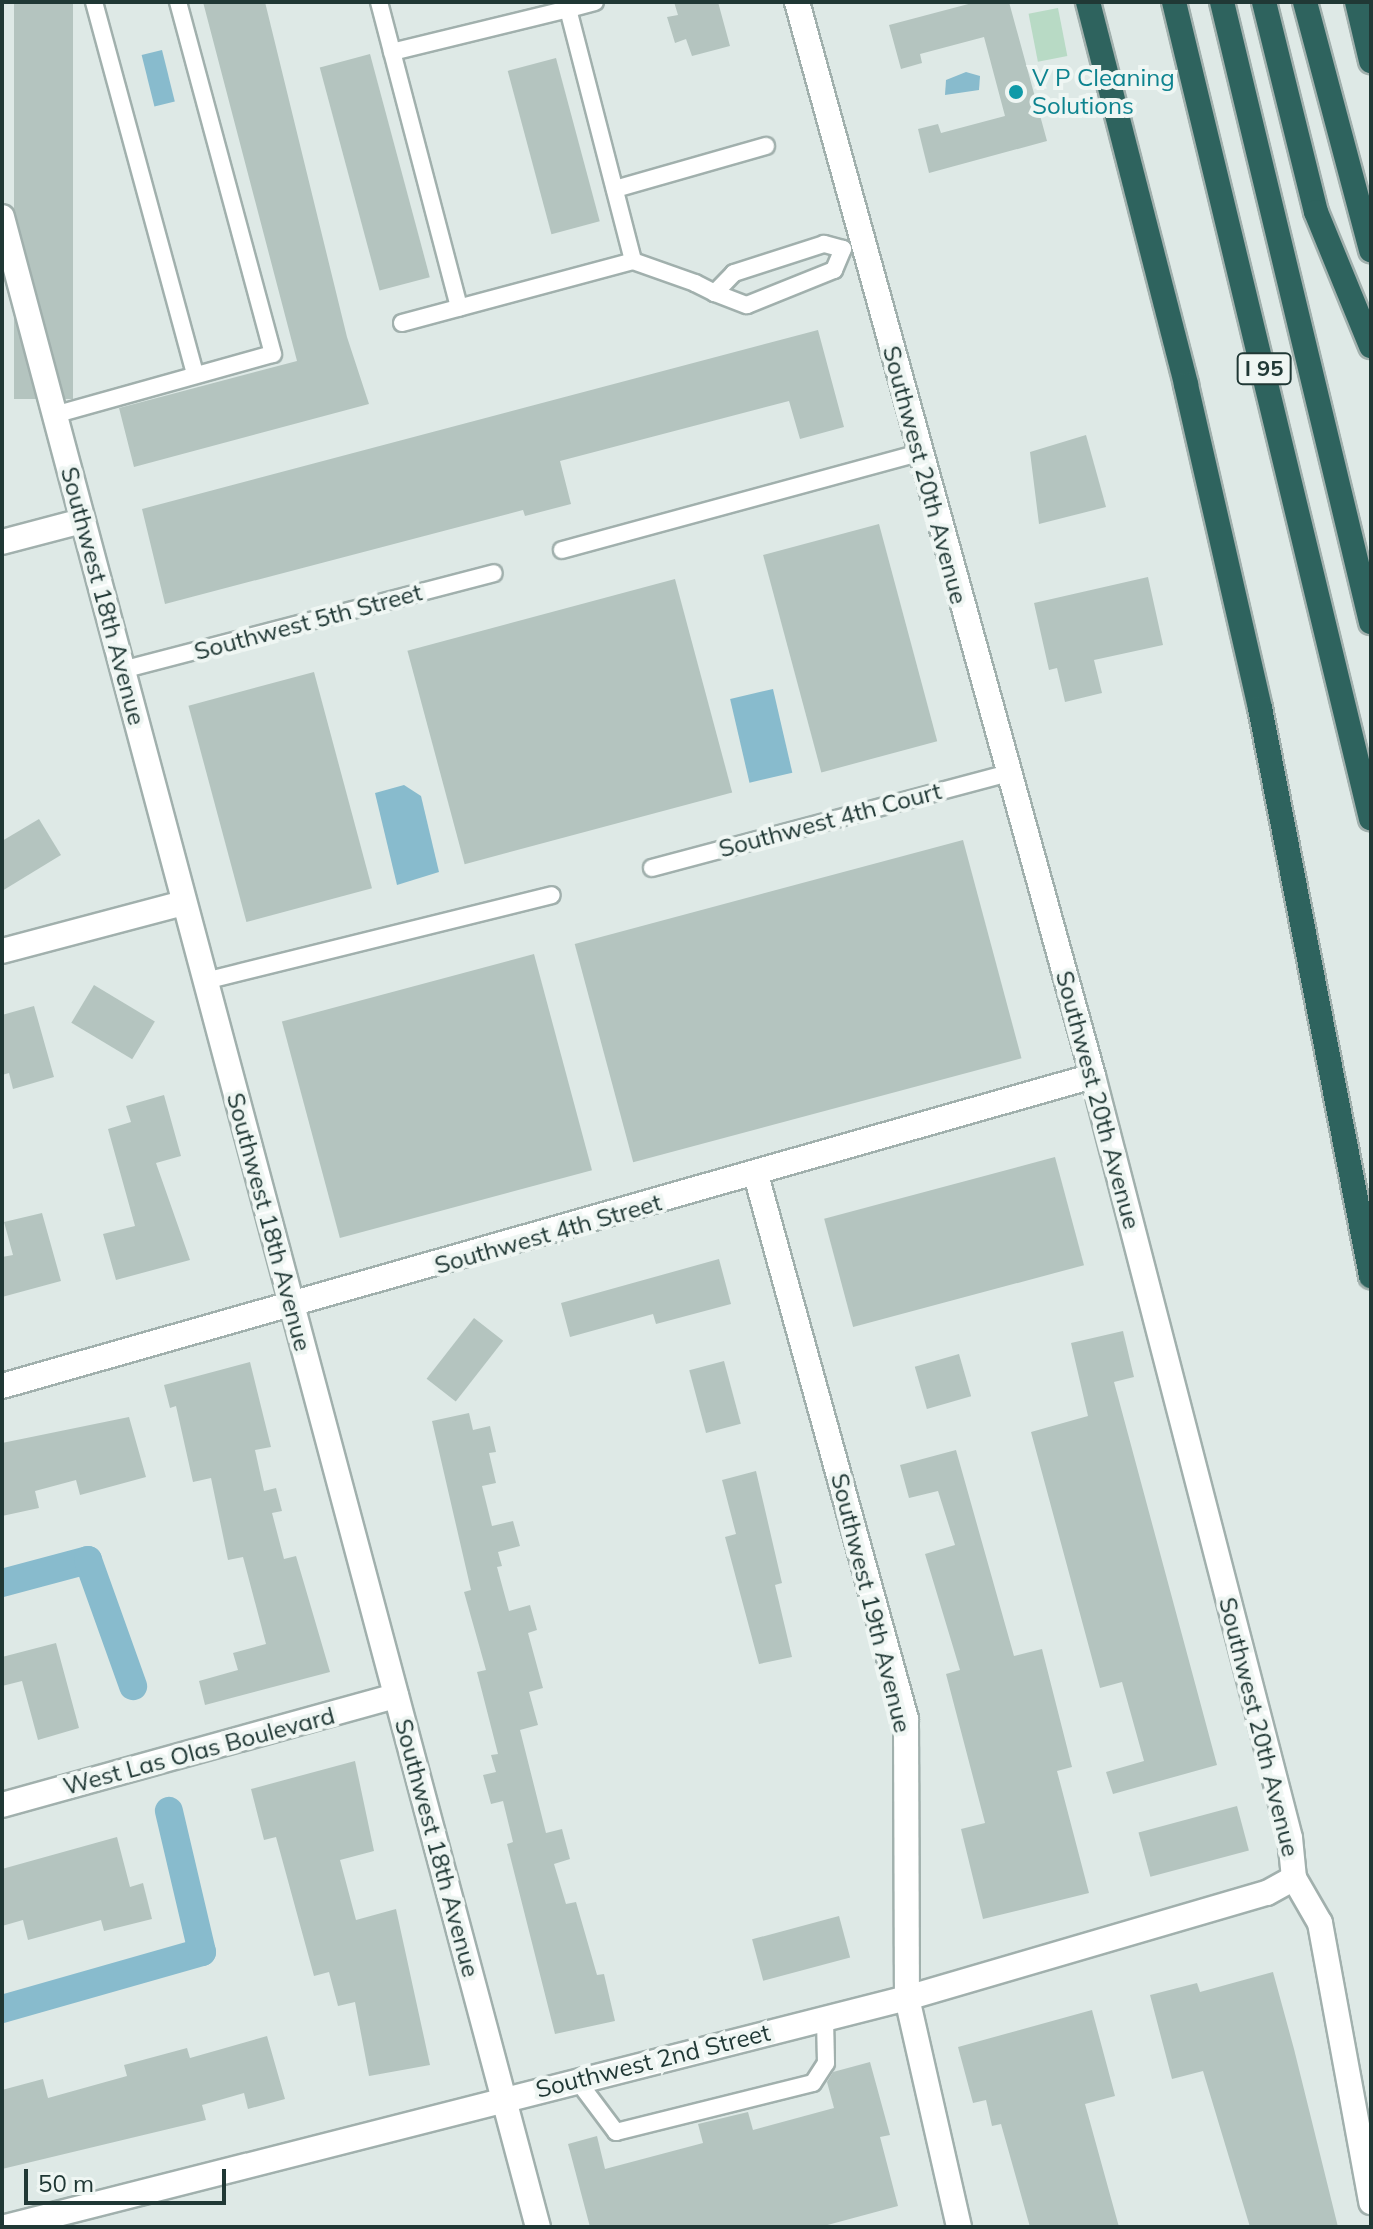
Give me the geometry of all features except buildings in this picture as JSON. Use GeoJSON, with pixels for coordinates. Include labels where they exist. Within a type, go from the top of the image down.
{"type":"FeatureCollection","features":[{"type":"Feature","properties":{"kind":"highway"},"geometry":{"type":"LineString","coordinates":[[1088,2],[1186,385],[1260,708],[1371,1276]]}},
{"type":"Feature","properties":{"kind":"highway","name":"I 95"},"geometry":{"type":"LineString","coordinates":[[1174,2],[1371,819]]}},
{"type":"Feature","properties":{"kind":"highway"},"geometry":{"type":"LineString","coordinates":[[1222,2],[1371,622]]}},
{"type":"Feature","properties":{"kind":"highway"},"geometry":{"type":"LineString","coordinates":[[1264,2],[1326,244],[1371,346]]}},
{"type":"Feature","properties":{"kind":"highway"},"geometry":{"type":"LineString","coordinates":[[1305,2],[1371,250]]}},
{"type":"Feature","properties":{"kind":"highway"},"geometry":{"type":"LineString","coordinates":[[1357,2],[1371,61]]}},
{"type":"Feature","properties":{"kind":"street","name":"Southwest 20th Avenue"},"geometry":{"type":"LineString","coordinates":[[797,2],[853,249],[918,453],[1093,1076],[1290,1838],[1294,1878],[1320,1923],[1371,2202]]}},
{"type":"Feature","properties":{"kind":"street","name":"Southwest 18th Avenue"},"geometry":{"type":"LineString","coordinates":[[2,217],[538,2227]]}},
{"type":"Feature","properties":{"kind":"street"},"geometry":{"type":"LineString","coordinates":[[2,542],[82,521]]}},
{"type":"Feature","properties":{"kind":"street"},"geometry":{"type":"LineString","coordinates":[[2,951],[184,903]]}},
{"type":"Feature","properties":{"kind":"street","name":"Southwest 4th Street"},"geometry":{"type":"LineString","coordinates":[[2,1386],[292,1307],[1093,1076]]}},
{"type":"Feature","properties":{"kind":"street","name":"Southwest 19th Avenue"},"geometry":{"type":"LineString","coordinates":[[756,1175],[906,1719],[907,1998],[959,2227]]}},
{"type":"Feature","properties":{"kind":"street","name":"West Las Olas Boulevard"},"geometry":{"type":"LineString","coordinates":[[2,1805],[396,1696]]}},
{"type":"Feature","properties":{"kind":"street","name":"Southwest 2nd Street"},"geometry":{"type":"LineString","coordinates":[[6,2227],[907,1998],[1267,1893],[1294,1878]]}},
{"type":"Feature","properties":{"kind":"lane"},"geometry":{"type":"LineString","coordinates":[[94,2],[195,375]]}},
{"type":"Feature","properties":{"kind":"lane"},"geometry":{"type":"LineString","coordinates":[[54,415],[273,354],[178,2]]}},
{"type":"Feature","properties":{"kind":"lane"},"geometry":{"type":"LineString","coordinates":[[379,2],[459,308]]}},
{"type":"Feature","properties":{"kind":"lane"},"geometry":{"type":"LineString","coordinates":[[392,52],[595,2]]}},
{"type":"Feature","properties":{"kind":"lane"},"geometry":{"type":"LineString","coordinates":[[568,9],[633,261]]}},
{"type":"Feature","properties":{"kind":"lane"},"geometry":{"type":"LineString","coordinates":[[615,189],[766,146]]}},
{"type":"Feature","properties":{"kind":"lane"},"geometry":{"type":"LineString","coordinates":[[715,293],[734,273],[824,244],[853,249]]}},
{"type":"Feature","properties":{"kind":"lane"},"geometry":{"type":"LineString","coordinates":[[402,323],[633,261],[747,305],[834,270],[853,249]]}},
{"type":"Feature","properties":{"kind":"lane"},"geometry":{"type":"LineString","coordinates":[[562,550],[918,453]]}},
{"type":"Feature","properties":{"kind":"lane","name":"Southwest 5th Street"},"geometry":{"type":"LineString","coordinates":[[122,670],[494,573]]}},
{"type":"Feature","properties":{"kind":"lane","name":"Southwest 4th Court"},"geometry":{"type":"LineString","coordinates":[[652,868],[1008,773]]}},
{"type":"Feature","properties":{"kind":"lane"},"geometry":{"type":"LineString","coordinates":[[205,981],[552,895]]}},
{"type":"Feature","properties":{"kind":"lane"},"geometry":{"type":"LineString","coordinates":[[577,2080],[616,2132],[677,2117],[813,2083],[826,2063],[825,2018]]}},
{"type":"Feature","properties":{"kind":"green space"},"geometry":{"type":"Polygon","coordinates":[[[1058,8],[1067,56],[1038,62],[1029,14],[1058,8]]]}},
{"type":"Feature","properties":{"kind":"water"},"geometry":{"type":"Polygon","coordinates":[[[162,50],[175,101],[154,107],[142,55],[162,50]]]}},
{"type":"Feature","properties":{"kind":"water"},"geometry":{"type":"Polygon","coordinates":[[[966,72],[980,76],[979,90],[945,95],[946,80],[966,72]]]}},
{"type":"Feature","properties":{"kind":"water"},"geometry":{"type":"Polygon","coordinates":[[[773,689],[792,773],[749,783],[730,699],[773,689]]]}},
{"type":"Feature","properties":{"kind":"water"},"geometry":{"type":"Polygon","coordinates":[[[404,785],[421,796],[439,872],[397,885],[375,793],[404,785]]]}},
{"type":"Feature","properties":{"kind":"waterway"},"geometry":{"type":"LineString","coordinates":[[2,1583],[88,1560],[133,1686]]}},
{"type":"Feature","properties":{"kind":"waterway"},"geometry":{"type":"LineString","coordinates":[[2,2009],[202,1952],[169,1811]]}},
{"type":"Feature","properties":{"kind":"place","name":"V P Cleaning Solutions"},"geometry":{"type":"Point","coordinates":[1016,92]}}]}
